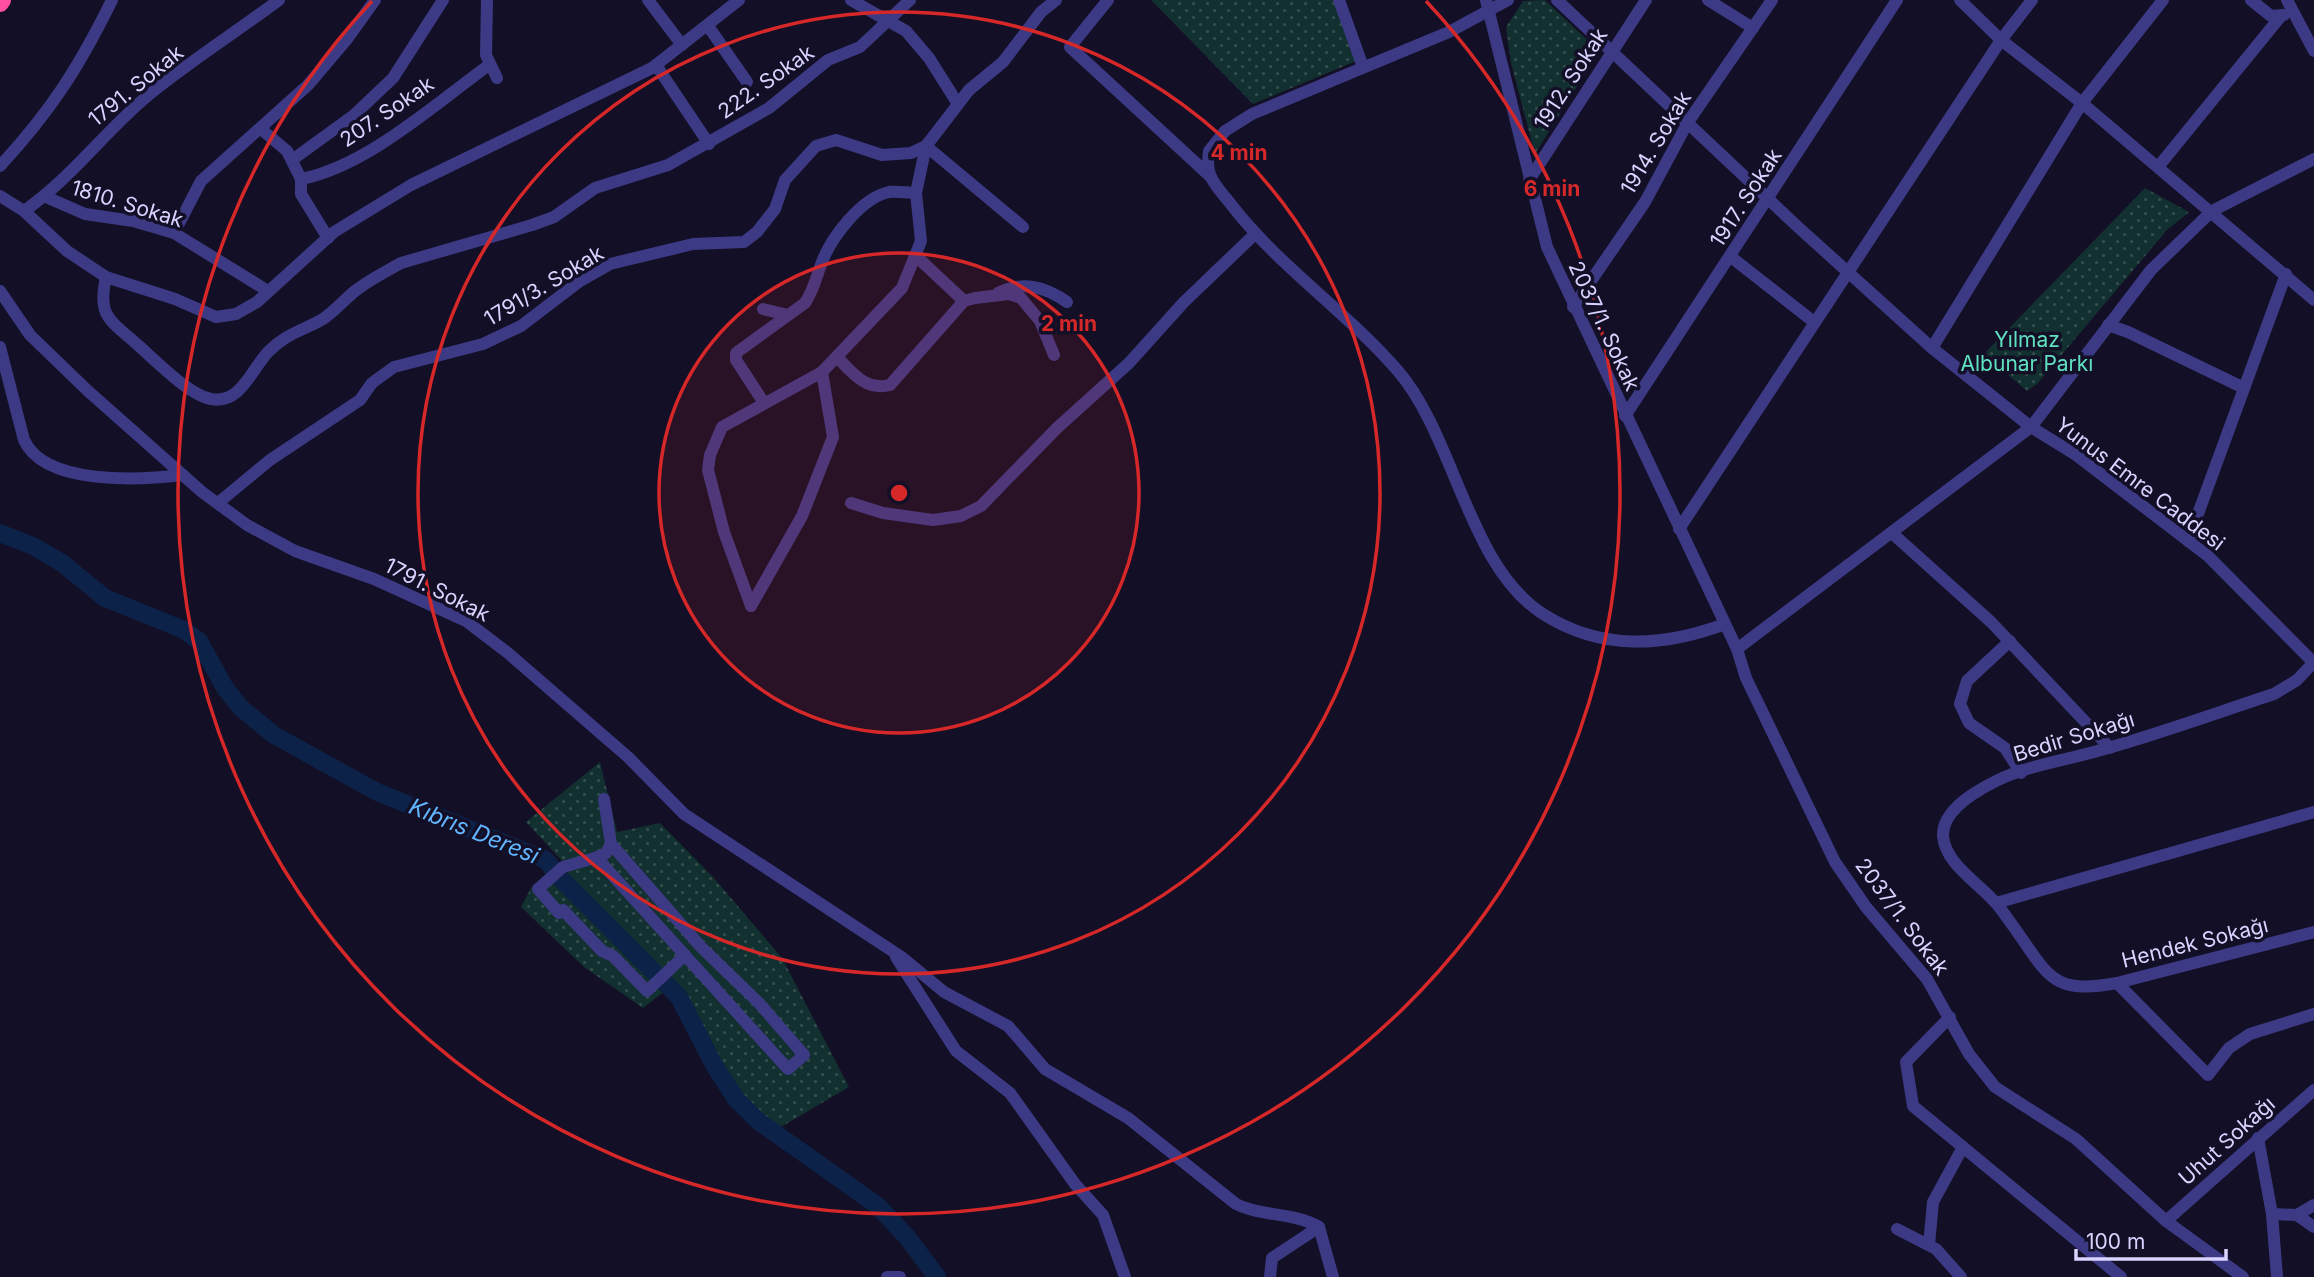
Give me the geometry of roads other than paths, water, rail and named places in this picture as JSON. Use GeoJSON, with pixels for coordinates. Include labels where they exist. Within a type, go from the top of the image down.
{"type":"FeatureCollection","features":[{"type":"Feature","properties":{"kind":"street","name":"1791. Sokak"},"geometry":{"type":"LineString","coordinates":[[0,166],[35,128],[79,67],[112,0]]}},
{"type":"Feature","properties":{"kind":"street","name":"1791. Sokak"},"geometry":{"type":"LineString","coordinates":[[24,211],[46,197],[146,97],[279,0]]}},
{"type":"Feature","properties":{"kind":"street"},"geometry":{"type":"LineString","coordinates":[[174,233],[201,181],[261,130],[308,85],[347,39],[375,0]]}},
{"type":"Feature","properties":{"kind":"street"},"geometry":{"type":"LineString","coordinates":[[292,160],[354,115],[393,78],[443,0]]}},
{"type":"Feature","properties":{"kind":"street"},"geometry":{"type":"LineString","coordinates":[[487,0],[484,38],[489,65],[497,78]]}},
{"type":"Feature","properties":{"kind":"street"},"geometry":{"type":"LineString","coordinates":[[648,0],[682,45]]}},
{"type":"Feature","properties":{"kind":"street"},"geometry":{"type":"LineString","coordinates":[[0,196],[24,211],[67,251],[106,276],[175,299],[216,317],[236,314],[268,291],[327,238],[411,185],[656,65],[739,0]]}},
{"type":"Feature","properties":{"kind":"street"},"geometry":{"type":"LineString","coordinates":[[852,0],[906,31],[929,58],[958,104]]}},
{"type":"Feature","properties":{"kind":"street","name":"222. Sokak"},"geometry":{"type":"LineString","coordinates":[[709,144],[769,108],[828,60],[860,47],[886,19],[910,0]]}},
{"type":"Feature","properties":{"kind":"street"},"geometry":{"type":"LineString","coordinates":[[822,372],[833,437],[802,516],[784,553],[751,606],[724,532],[708,470],[710,455],[722,427],[822,372],[863,325],[902,288],[922,241],[916,193],[926,146],[969,90],[1003,62],[1041,12],[1056,0]]}},
{"type":"Feature","properties":{"kind":"street"},"geometry":{"type":"LineString","coordinates":[[1108,0],[1070,47],[1211,178],[1255,234],[1408,383],[1496,562],[1520,594],[1541,613],[1590,636],[1629,643],[1675,640],[1725,624]]}},
{"type":"Feature","properties":{"kind":"street"},"geometry":{"type":"LineString","coordinates":[[1339,0],[1363,67]]}},
{"type":"Feature","properties":{"kind":"street"},"geometry":{"type":"LineString","coordinates":[[1211,178],[1209,151],[1237,122],[1363,67],[1488,6],[1508,0]]}},
{"type":"Feature","properties":{"kind":"street","name":"Yunus Emre Caddesi"},"geometry":{"type":"LineString","coordinates":[[1557,0],[1932,348],[2031,427],[2076,455],[2208,556],[2314,662]]}},
{"type":"Feature","properties":{"kind":"street","name":"1912. Sokak"},"geometry":{"type":"LineString","coordinates":[[1529,180],[1646,0]]}},
{"type":"Feature","properties":{"kind":"street"},"geometry":{"type":"LineString","coordinates":[[1708,0],[1753,28]]}},
{"type":"Feature","properties":{"kind":"street","name":"1914. Sokak"},"geometry":{"type":"LineString","coordinates":[[1573,307],[1645,202],[1688,122],[1772,0]]}},
{"type":"Feature","properties":{"kind":"street","name":"1917. Sokak"},"geometry":{"type":"LineString","coordinates":[[1625,416],[1897,0]]}},
{"type":"Feature","properties":{"kind":"street"},"geometry":{"type":"LineString","coordinates":[[1960,0],[2001,40],[2082,103],[2314,300]]}},
{"type":"Feature","properties":{"kind":"street"},"geometry":{"type":"LineString","coordinates":[[1679,529],[2001,40],[2032,0]]}},
{"type":"Feature","properties":{"kind":"street"},"geometry":{"type":"LineString","coordinates":[[1932,348],[2082,103],[2163,0]]}},
{"type":"Feature","properties":{"kind":"street"},"geometry":{"type":"LineString","coordinates":[[2251,0],[2272,16],[2287,9]]}},
{"type":"Feature","properties":{"kind":"street","name":"2037/1. Sokak"},"geometry":{"type":"LineString","coordinates":[[1488,6],[1547,247],[1573,307],[1737,649],[1746,678],[1835,862],[1866,908],[1927,979],[1969,1054],[1995,1087],[2076,1139],[2166,1221],[2243,1277]]}},
{"type":"Feature","properties":{"kind":"street"},"geometry":{"type":"LineString","coordinates":[[2158,167],[2287,9]]}},
{"type":"Feature","properties":{"kind":"street"},"geometry":{"type":"LineString","coordinates":[[2287,9],[2314,51]]}},
{"type":"Feature","properties":{"kind":"street"},"geometry":{"type":"LineString","coordinates":[[708,26],[747,82]]}},
{"type":"Feature","properties":{"kind":"street","name":"207. Sokak"},"geometry":{"type":"LineString","coordinates":[[301,179],[345,164],[379,144],[489,65]]}},
{"type":"Feature","properties":{"kind":"street"},"geometry":{"type":"LineString","coordinates":[[106,276],[101,299],[106,315],[175,377],[201,396],[220,399],[236,393],[250,378],[260,360],[283,337],[323,319],[357,290],[401,263],[554,217],[595,188],[668,165],[709,144],[656,65]]}},
{"type":"Feature","properties":{"kind":"street"},"geometry":{"type":"LineString","coordinates":[[261,130],[287,151],[301,179],[301,194],[327,238]]}},
{"type":"Feature","properties":{"kind":"street","name":"1791/3. Sokak"},"geometry":{"type":"LineString","coordinates":[[218,503],[270,460],[360,400],[372,383],[394,367],[483,344],[521,326],[580,281],[610,264],[693,244],[744,242],[757,232],[775,209],[785,180],[816,146],[836,140],[882,155],[911,153],[926,146]]}},
{"type":"Feature","properties":{"kind":"street"},"geometry":{"type":"LineString","coordinates":[[926,146],[1023,227]]}},
{"type":"Feature","properties":{"kind":"street"},"geometry":{"type":"LineString","coordinates":[[1737,649],[1893,534],[2031,427],[2151,270],[2212,211],[2314,159]]}},
{"type":"Feature","properties":{"kind":"street"},"geometry":{"type":"LineString","coordinates":[[764,403],[736,360],[736,353],[805,303],[812,292],[831,242],[859,211],[877,196],[890,192],[916,193]]}},
{"type":"Feature","properties":{"kind":"street","name":"1810. Sokak"},"geometry":{"type":"LineString","coordinates":[[46,197],[85,214],[133,221],[174,233],[268,291]]}},
{"type":"Feature","properties":{"kind":"street"},"geometry":{"type":"LineString","coordinates":[[851,503],[883,513],[933,520],[961,516],[981,506],[1057,428],[1129,363],[1184,302],[1255,234]]}},
{"type":"Feature","properties":{"kind":"street"},"geometry":{"type":"LineString","coordinates":[[916,256],[964,301]]}},
{"type":"Feature","properties":{"kind":"street"},"geometry":{"type":"LineString","coordinates":[[1731,257],[1814,322]]}},
{"type":"Feature","properties":{"kind":"street"},"geometry":{"type":"LineString","coordinates":[[2188,541],[2286,274]]}},
{"type":"Feature","properties":{"kind":"street"},"geometry":{"type":"LineString","coordinates":[[995,295],[1014,285],[1037,286],[1067,302]]}},
{"type":"Feature","properties":{"kind":"street","name":"1791. Sokak"},"geometry":{"type":"LineString","coordinates":[[0,291],[30,335],[183,475],[247,525],[295,551],[374,579],[466,621],[508,653],[628,757],[684,814],[894,953],[944,992],[1008,1026],[1045,1069],[1128,1118],[1166,1145],[1236,1204],[1252,1211],[1304,1220],[1319,1227]]}},
{"type":"Feature","properties":{"kind":"street"},"geometry":{"type":"LineString","coordinates":[[837,357],[860,380],[878,388],[890,385],[964,301],[1009,294],[1021,299],[1040,321],[1054,355]]}},
{"type":"Feature","properties":{"kind":"street"},"geometry":{"type":"LineString","coordinates":[[763,309],[788,315]]}},
{"type":"Feature","properties":{"kind":"street"},"geometry":{"type":"LineString","coordinates":[[2108,325],[2244,388]]}},
{"type":"Feature","properties":{"kind":"street"},"geometry":{"type":"LineString","coordinates":[[0,347],[24,440],[29,452],[47,465],[88,474],[138,480],[183,475]]}},
{"type":"Feature","properties":{"kind":"street"},"geometry":{"type":"LineString","coordinates":[[1893,534],[2010,641],[2110,748]]}},
{"type":"Feature","properties":{"kind":"street"},"geometry":{"type":"LineString","coordinates":[[2010,641],[1967,681],[1960,704],[1969,723],[2005,748],[2021,773]]}},
{"type":"Feature","properties":{"kind":"street","name":"Bedir Sokağı"},"geometry":{"type":"LineString","coordinates":[[2084,989],[2062,985],[2042,966],[1996,903],[1957,864],[1945,849],[1943,833],[1947,819],[1968,797],[1998,780],[2110,748],[2274,694],[2297,680],[2314,662]]}},
{"type":"Feature","properties":{"kind":"street"},"geometry":{"type":"LineString","coordinates":[[598,857],[788,1069],[804,1055],[759,1003],[701,947],[611,844],[604,799]]}},
{"type":"Feature","properties":{"kind":"street"},"geometry":{"type":"LineString","coordinates":[[1996,903],[2314,811]]}},
{"type":"Feature","properties":{"kind":"street"},"geometry":{"type":"LineString","coordinates":[[611,844],[606,853],[556,873],[538,889],[559,913],[563,910],[602,951],[613,956],[647,991],[685,955]]}},
{"type":"Feature","properties":{"kind":"street","name":"Hendek Sokağı"},"geometry":{"type":"LineString","coordinates":[[2084,989],[2117,983],[2314,932]]}},
{"type":"Feature","properties":{"kind":"street"},"geometry":{"type":"LineString","coordinates":[[894,953],[956,1051],[1010,1093],[1075,1184],[1103,1215],[1125,1277]]}},
{"type":"Feature","properties":{"kind":"street"},"geometry":{"type":"LineString","coordinates":[[2117,983],[2208,1075],[2228,1048],[2250,1034],[2314,1014]]}},
{"type":"Feature","properties":{"kind":"street"},"geometry":{"type":"LineString","coordinates":[[1950,1017],[1906,1062],[1913,1106],[2121,1277]]}},
{"type":"Feature","properties":{"kind":"street","name":"Uhut Sokağı"},"geometry":{"type":"LineString","coordinates":[[2166,1221],[2314,1090]]}},
{"type":"Feature","properties":{"kind":"street"},"geometry":{"type":"LineString","coordinates":[[2258,1138],[2272,1214],[2277,1277]]}},
{"type":"Feature","properties":{"kind":"street"},"geometry":{"type":"LineString","coordinates":[[1929,1245],[1933,1202],[1964,1147]]}},
{"type":"Feature","properties":{"kind":"street"},"geometry":{"type":"LineString","coordinates":[[2297,1216],[2314,1205]]}},
{"type":"Feature","properties":{"kind":"street"},"geometry":{"type":"LineString","coordinates":[[2272,1214],[2297,1216],[2314,1227]]}},
{"type":"Feature","properties":{"kind":"street"},"geometry":{"type":"LineString","coordinates":[[1270,1277],[1272,1258],[1319,1227],[1332,1277]]}},
{"type":"Feature","properties":{"kind":"street"},"geometry":{"type":"LineString","coordinates":[[1897,1229],[1936,1249],[1961,1277]]}},
{"type":"Feature","properties":{"kind":"street"},"geometry":{"type":"LineString","coordinates":[[887,1277],[900,1277]]}},
{"type":"Feature","properties":{"kind":"waterway","name":"Kıbrıs Deresi"},"geometry":{"type":"LineString","coordinates":[[0,533],[33,546],[62,563],[105,598],[184,630],[199,641],[225,688],[241,708],[274,735],[377,792],[546,860],[559,877],[679,997],[714,1065],[736,1099],[758,1121],[878,1206],[907,1237],[937,1277]]}},
{"type":"Feature","properties":{"kind":"park label","name":"Yılmaz Albunar Parkı"},"geometry":{"type":"Point","coordinates":[2027,352]}}]}
